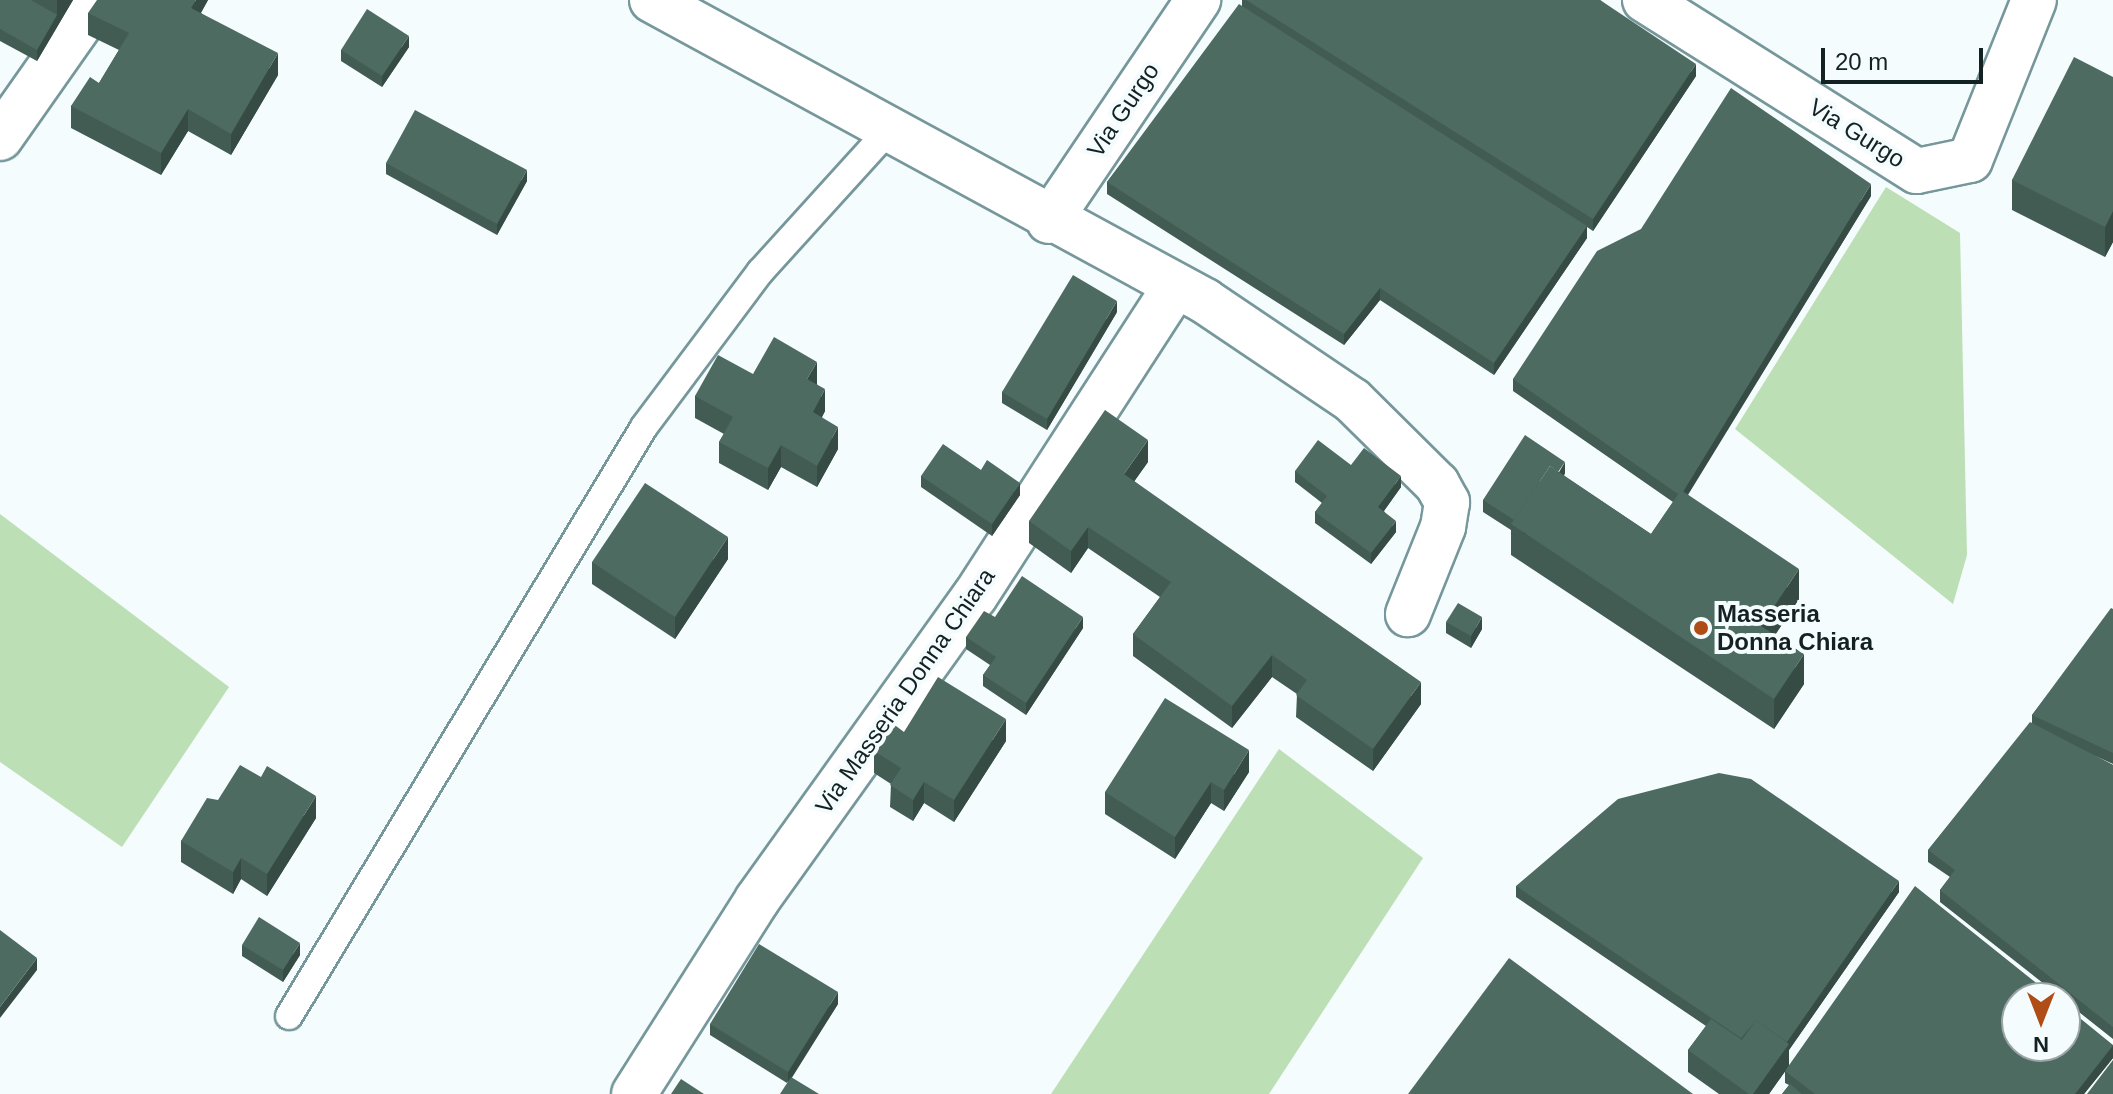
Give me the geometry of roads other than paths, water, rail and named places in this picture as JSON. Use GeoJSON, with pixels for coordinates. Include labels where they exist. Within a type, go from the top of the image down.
{"type":"FeatureCollection","features":[{"type":"Feature","properties":{"kind":"street"},"geometry":{"type":"LineString","coordinates":[[0,138],[97,0]]}},
{"type":"Feature","properties":{"kind":"street"},"geometry":{"type":"LineString","coordinates":[[652,0],[1049,221],[1175,287],[1275,345],[1352,400],[1437,484],[1447,502],[1443,527],[1408,614]]}},
{"type":"Feature","properties":{"kind":"street","name":"Via Gurgo"},"geometry":{"type":"LineString","coordinates":[[1049,221],[1198,0]]}},
{"type":"Feature","properties":{"kind":"street","name":"Via Gurgo"},"geometry":{"type":"LineString","coordinates":[[1645,0],[1917,171],[1970,160],[2034,0]]}},
{"type":"Feature","properties":{"kind":"street","name":"Via Masseria Donna Chiara"},"geometry":{"type":"LineString","coordinates":[[634,1094],[757,900],[975,596],[1175,287]]}},
{"type":"Feature","properties":{"kind":"lane"},"geometry":{"type":"LineString","coordinates":[[289,1016],[644,427],[760,272],[888,131]]}},
{"type":"Feature","properties":{"kind":"place","name":"Masseria Donna Chiara"},"geometry":{"type":"Point","coordinates":[1701,628]}}]}
